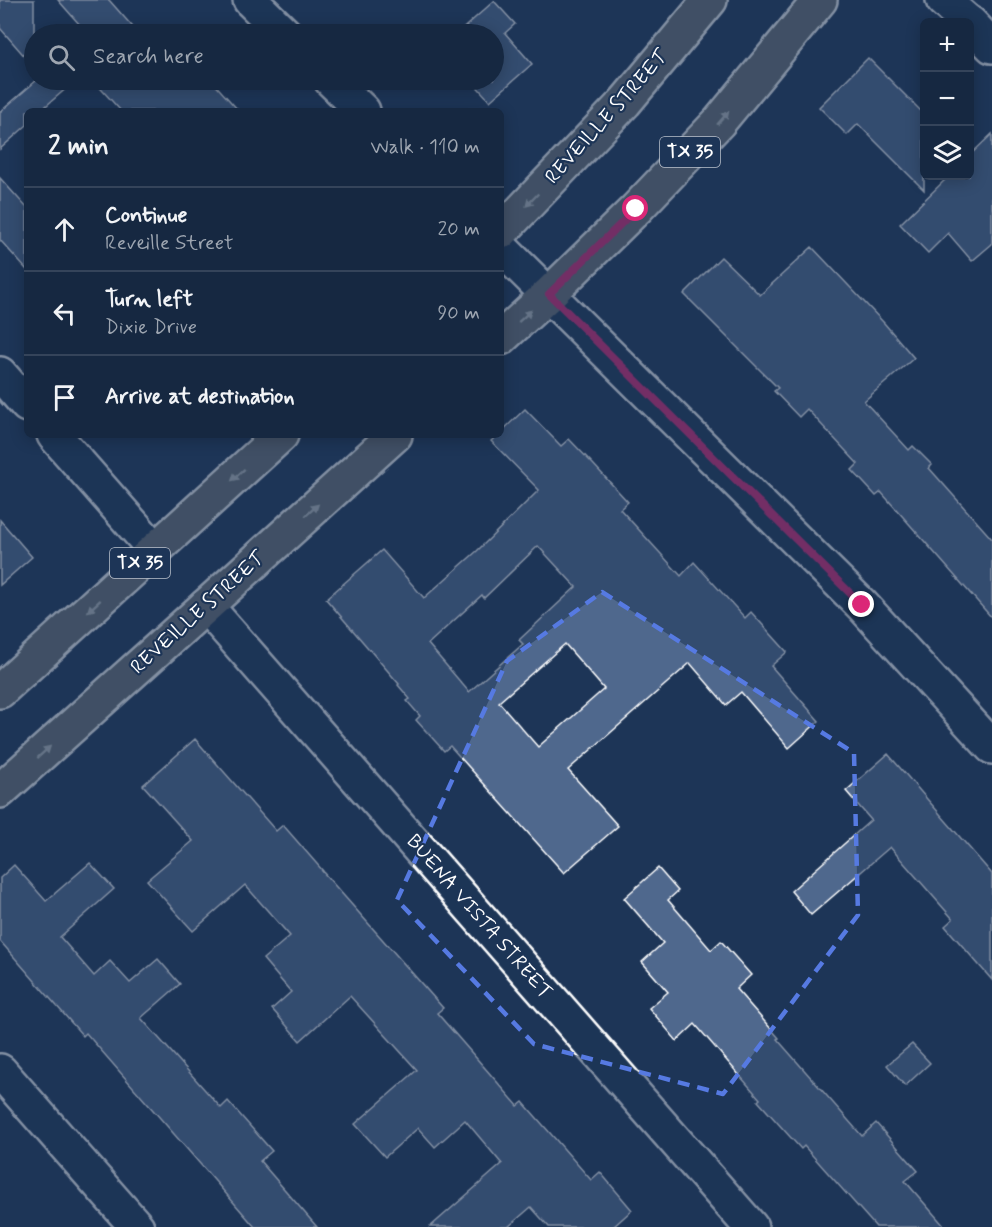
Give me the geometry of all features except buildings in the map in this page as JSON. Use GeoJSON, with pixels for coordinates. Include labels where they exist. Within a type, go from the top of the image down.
{"type":"FeatureCollection","features":[{"type":"Feature","properties":{"kind":"main road","name":"REVEILLE STREET"},"geometry":{"type":"LineString","coordinates":[[504,229],[625,102],[710,0]]}},
{"type":"Feature","properties":{"kind":"main road","name":"TX 35"},"geometry":{"type":"LineString","coordinates":[[504,335],[636,209],[719,122],[820,0]]}},
{"type":"Feature","properties":{"kind":"main road","name":"TX 35"},"geometry":{"type":"LineString","coordinates":[[0,691],[278,438]]}},
{"type":"Feature","properties":{"kind":"main road","name":"REVEILLE STREET"},"geometry":{"type":"LineString","coordinates":[[0,791],[391,438]]}},
{"type":"Feature","properties":{"kind":"street"},"geometry":{"type":"LineString","coordinates":[[250,0],[275,24]]}},
{"type":"Feature","properties":{"kind":"street"},"geometry":{"type":"LineString","coordinates":[[943,0],[963,18]]}},
{"type":"Feature","properties":{"kind":"street"},"geometry":{"type":"LineString","coordinates":[[974,28],[992,46]]}},
{"type":"Feature","properties":{"kind":"street"},"geometry":{"type":"LineString","coordinates":[[341,90],[360,108]]}},
{"type":"Feature","properties":{"kind":"street"},"geometry":{"type":"LineString","coordinates":[[504,251],[862,605],[992,747]]}},
{"type":"Feature","properties":{"kind":"street"},"geometry":{"type":"LineString","coordinates":[[0,374],[24,402]]}},
{"type":"Feature","properties":{"kind":"street"},"geometry":{"type":"LineString","coordinates":[[57,438],[155,550]]}},
{"type":"Feature","properties":{"kind":"street","name":"BUENA VISTA STREET"},"geometry":{"type":"LineString","coordinates":[[206,606],[751,1227]]}},
{"type":"Feature","properties":{"kind":"street"},"geometry":{"type":"LineString","coordinates":[[0,1071],[137,1227]]}},
{"type":"Feature","properties":{"kind":"highlighted area"},"geometry":{"type":"Polygon","coordinates":[[[602,592],[854,753],[858,915],[723,1094],[534,1044],[397,900],[507,661],[602,592]]]}},
{"type":"Feature","properties":{"kind":"route"},"geometry":{"type":"LineString","coordinates":[[636,209],[549,294],[862,605]]}}]}
